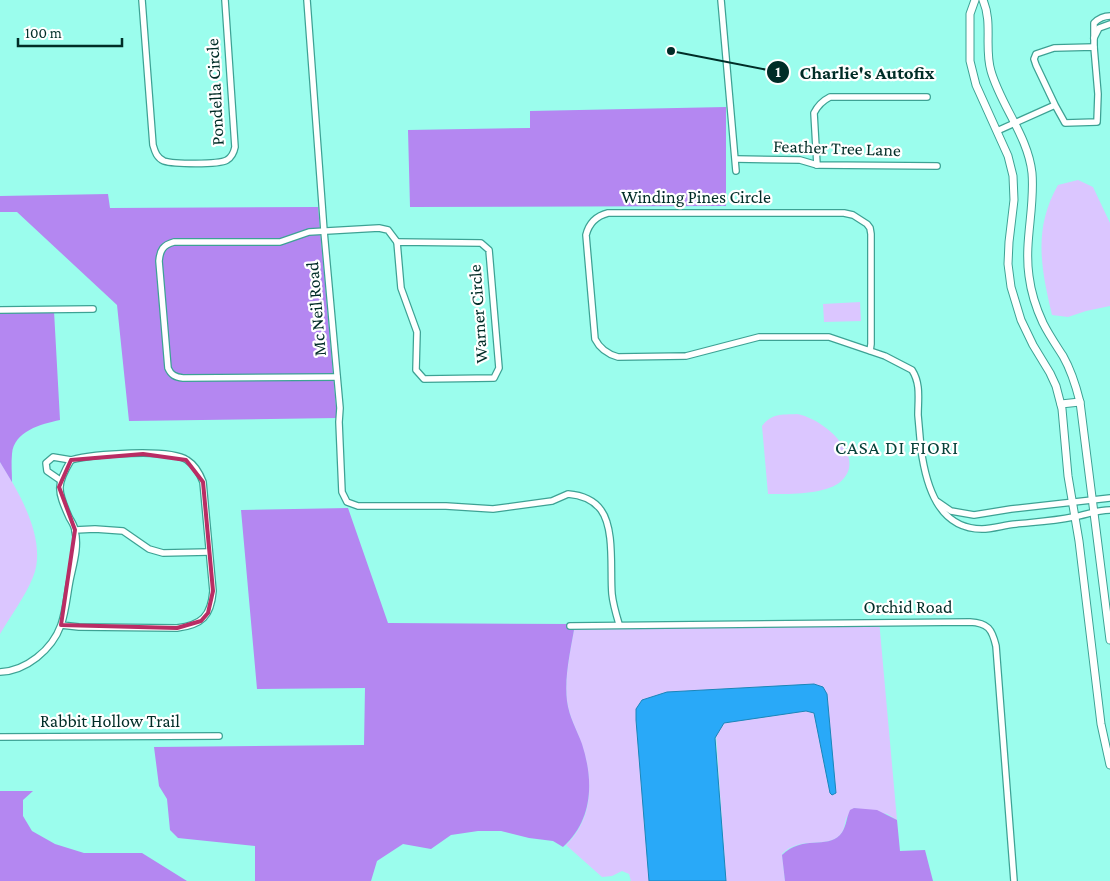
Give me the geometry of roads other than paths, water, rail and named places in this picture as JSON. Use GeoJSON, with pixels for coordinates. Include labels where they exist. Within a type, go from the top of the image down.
{"type":"FeatureCollection","features":[{"type":"Feature","properties":{"kind":"street","name":"Pondella Circle"},"geometry":{"type":"LineString","coordinates":[[142,0],[153,145],[156,154],[162,160],[186,163],[227,160],[233,154],[235,147],[225,0]]}},
{"type":"Feature","properties":{"kind":"street","name":"Mc Neil Road"},"geometry":{"type":"LineString","coordinates":[[307,0],[324,232],[340,408],[342,492],[347,502],[358,506],[484,509],[530,505],[552,501],[568,494],[577,495],[596,504],[607,522],[610,543],[612,594],[619,624]]}},
{"type":"Feature","properties":{"kind":"street"},"geometry":{"type":"LineString","coordinates":[[721,0],[736,171]]}},
{"type":"Feature","properties":{"kind":"street"},"geometry":{"type":"LineString","coordinates":[[975,0],[970,14],[970,61],[976,85],[1008,156],[1013,176],[1014,200],[1008,264],[1011,287],[1021,320],[1050,373],[1061,404],[1072,502],[1102,724],[1110,765]]}},
{"type":"Feature","properties":{"kind":"street"},"geometry":{"type":"LineString","coordinates":[[984,0],[988,12],[988,50],[991,71],[1025,146],[1032,170],[1033,201],[1028,248],[1031,286],[1043,323],[1074,379],[1080,402],[1110,640]]}},
{"type":"Feature","properties":{"kind":"street"},"geometry":{"type":"LineString","coordinates":[[1094,44],[1054,48],[1036,54],[1034,59],[1065,123],[1097,122],[1098,94],[1094,23],[1098,19],[1110,16]]}},
{"type":"Feature","properties":{"kind":"street"},"geometry":{"type":"LineString","coordinates":[[1094,44],[1099,28],[1110,24]]}},
{"type":"Feature","properties":{"kind":"street"},"geometry":{"type":"LineString","coordinates":[[817,165],[814,113],[823,100],[830,97],[928,97]]}},
{"type":"Feature","properties":{"kind":"street"},"geometry":{"type":"LineString","coordinates":[[997,132],[1055,105]]}},
{"type":"Feature","properties":{"kind":"street","name":"Feather Tree Lane"},"geometry":{"type":"LineString","coordinates":[[736,159],[800,160],[817,165],[936,166]]}},
{"type":"Feature","properties":{"kind":"street","name":"Winding Pines Circle"},"geometry":{"type":"LineString","coordinates":[[870,351],[871,234],[867,224],[853,215],[813,212],[608,212],[601,215],[588,228],[586,235],[595,339],[602,350],[609,354],[618,357],[678,357],[768,336],[829,337],[870,351],[912,370],[919,387],[918,416],[922,451],[933,497],[944,514],[960,524],[975,529],[992,529],[1014,524],[1074,517],[1094,511],[1110,510]]}},
{"type":"Feature","properties":{"kind":"street"},"geometry":{"type":"LineString","coordinates":[[337,377],[183,378],[176,377],[170,373],[168,368],[159,261],[161,249],[166,244],[174,242],[280,242],[302,234],[365,229],[388,230],[398,242]]}},
{"type":"Feature","properties":{"kind":"street","name":"Warner Circle"},"geometry":{"type":"LineString","coordinates":[[398,242],[482,243],[489,250],[499,368],[494,378],[424,379],[416,370],[416,332],[401,288],[398,242]]}},
{"type":"Feature","properties":{"kind":"street"},"geometry":{"type":"LineString","coordinates":[[0,310],[93,309]]}},
{"type":"Feature","properties":{"kind":"street"},"geometry":{"type":"LineString","coordinates":[[1061,404],[1080,402]]}},
{"type":"Feature","properties":{"kind":"street"},"geometry":{"type":"LineString","coordinates":[[60,480],[47,470],[46,462],[53,457],[71,460],[100,455],[143,454],[176,456],[186,460],[200,475],[203,482],[213,591],[208,613],[201,621],[189,626],[177,628],[79,627],[61,625]]}},
{"type":"Feature","properties":{"kind":"street"},"geometry":{"type":"LineString","coordinates":[[0,672],[13,670],[37,658],[52,642],[61,625],[75,556],[76,530],[62,501],[60,480],[71,460]]}},
{"type":"Feature","properties":{"kind":"street"},"geometry":{"type":"LineString","coordinates":[[933,497],[939,504],[951,511],[974,515],[1110,498]]}},
{"type":"Feature","properties":{"kind":"street"},"geometry":{"type":"LineString","coordinates":[[76,530],[124,530],[149,549],[163,553],[209,552]]}},
{"type":"Feature","properties":{"kind":"street","name":"Orchid Road"},"geometry":{"type":"LineString","coordinates":[[570,626],[619,624],[970,622],[980,623],[989,627],[996,646],[1014,881]]}},
{"type":"Feature","properties":{"kind":"street","name":"Rabbit Hollow Trail"},"geometry":{"type":"LineString","coordinates":[[0,737],[219,736]]}},
{"type":"Feature","properties":{"kind":"water"},"geometry":{"type":"Polygon","coordinates":[[[814,684],[823,687],[827,694],[836,793],[832,795],[830,793],[814,713],[806,711],[724,723],[715,738],[726,881],[649,881],[636,720],[636,709],[642,700],[667,692],[814,684]]]}},
{"type":"Feature","properties":{"kind":"place","name":"Charlie's Autofix"},"geometry":{"type":"Point","coordinates":[671,51]}},
{"type":"Feature","properties":{"kind":"district","name":"CASA DI FIORI"},"geometry":{"type":"Point","coordinates":[897,447]}}]}
